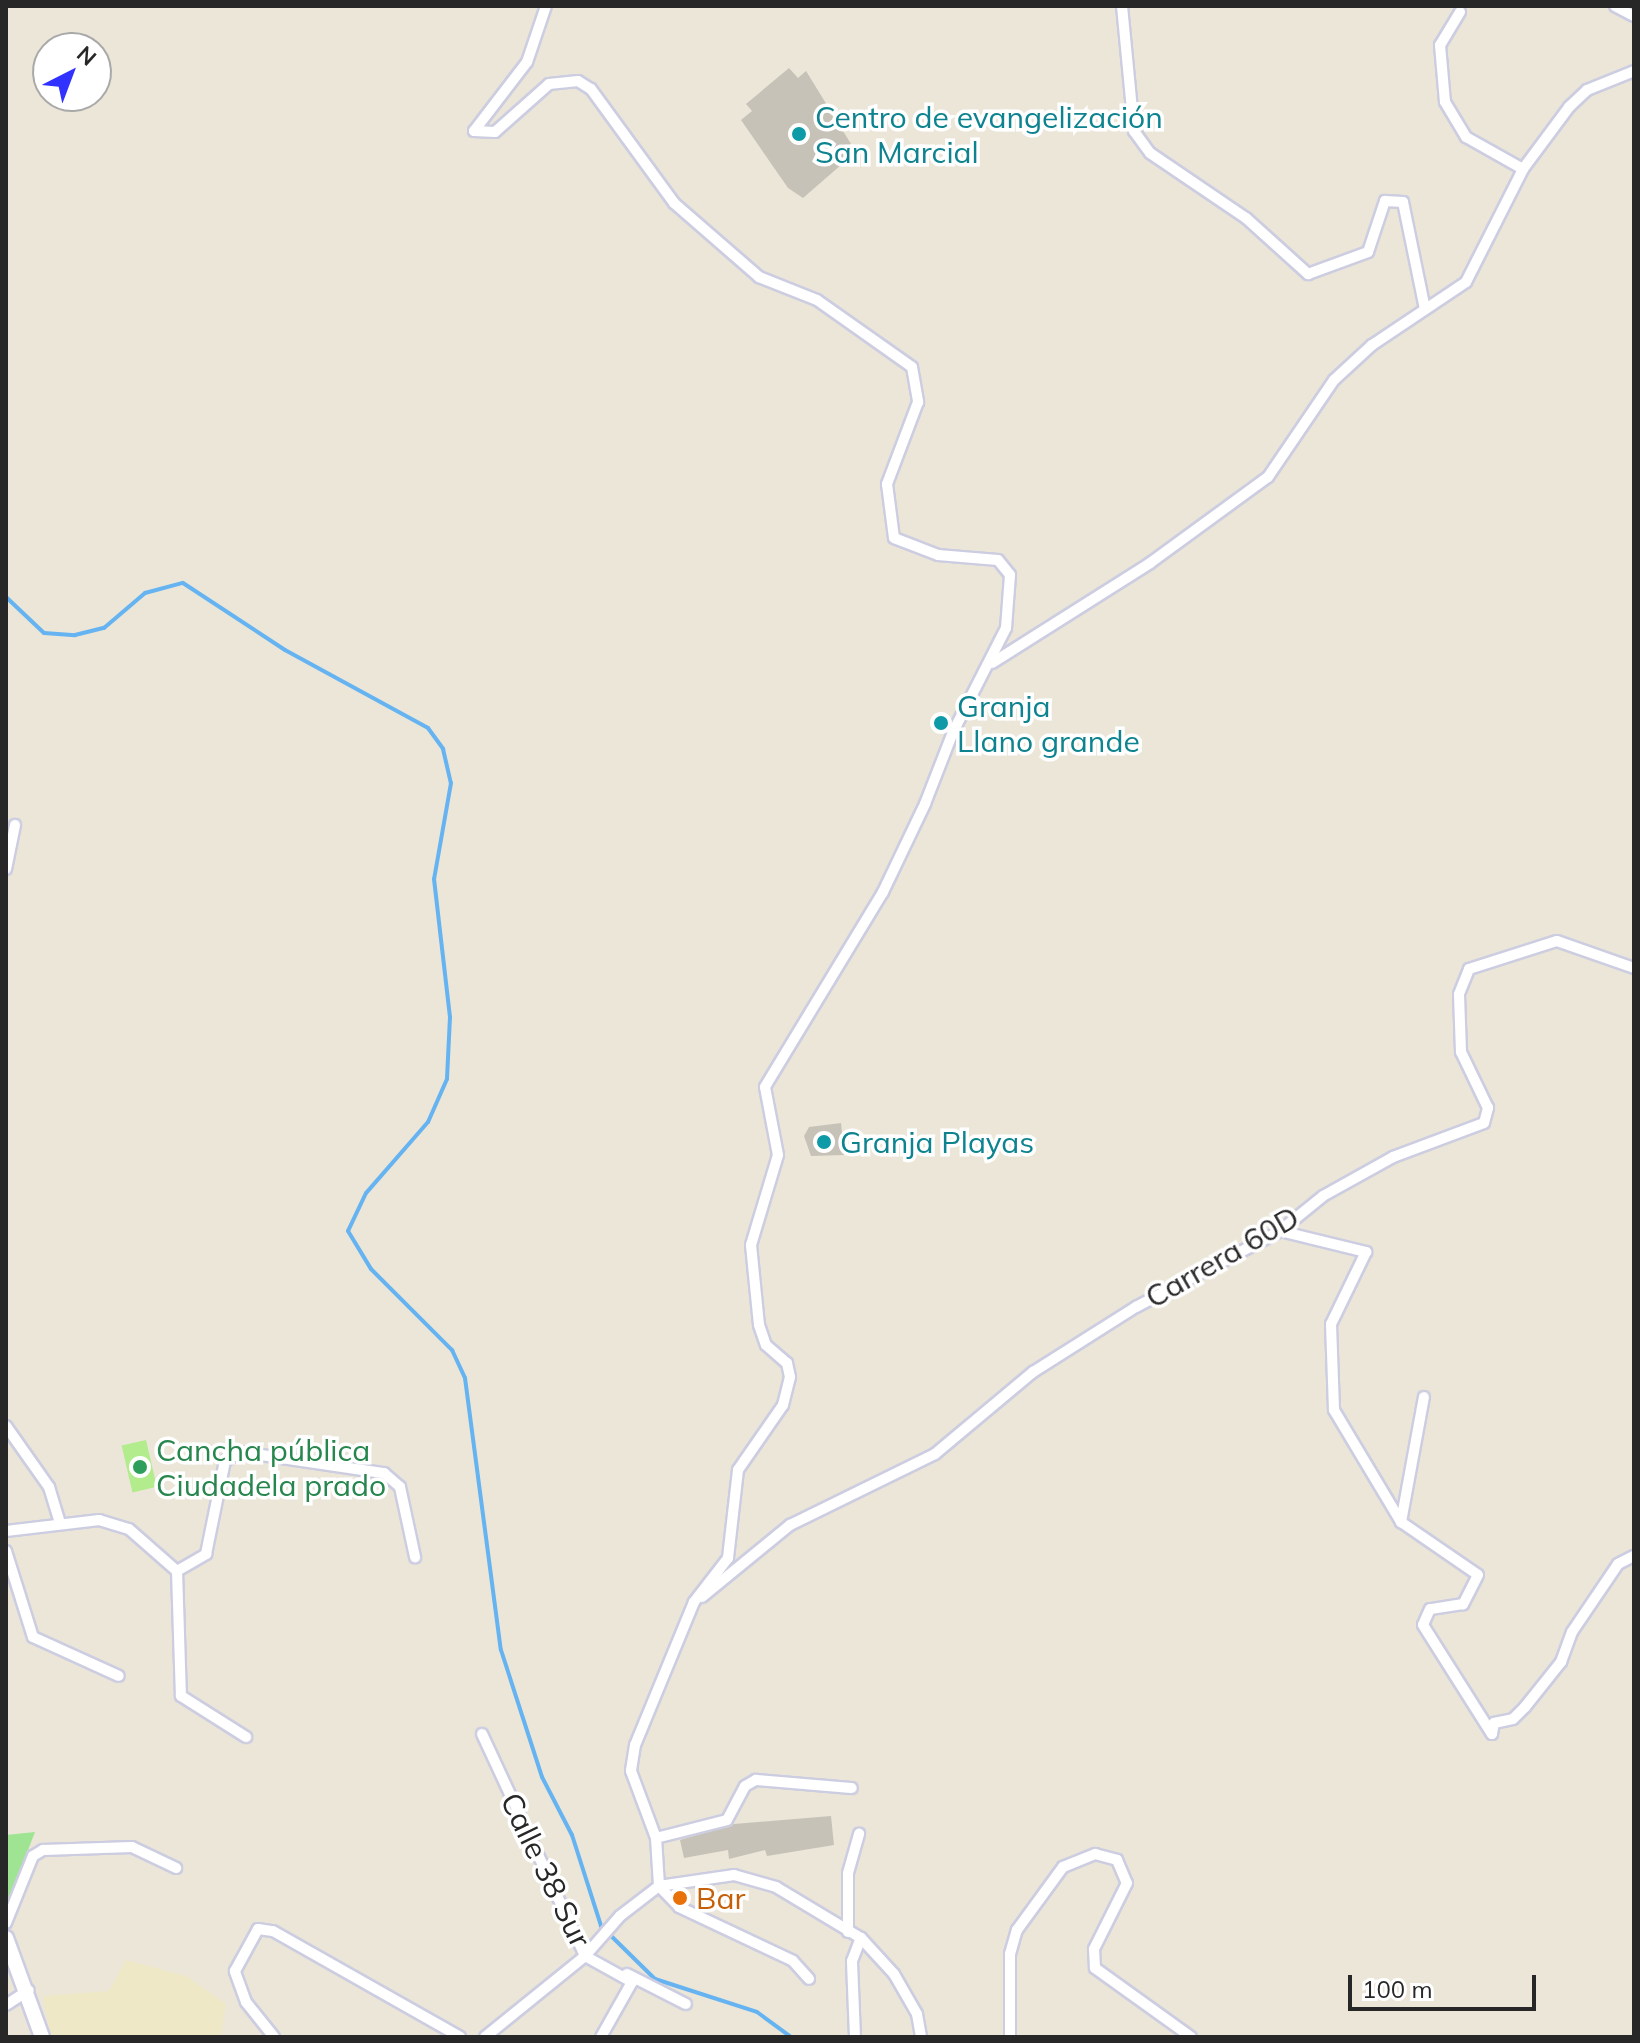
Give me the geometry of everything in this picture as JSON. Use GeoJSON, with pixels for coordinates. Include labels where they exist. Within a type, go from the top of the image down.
{"type":"FeatureCollection","features":[{"type":"Feature","properties":{"kind":"main road"},"geometry":{"type":"LineString","coordinates":[[6,1938],[29,1990],[42,2037]]}},
{"type":"Feature","properties":{"kind":"street"},"geometry":{"type":"LineString","coordinates":[[546,6],[527,62],[474,131],[495,132],[549,84],[578,81],[610,108],[674,203],[759,277],[817,300],[912,367],[918,402],[887,484],[889,529],[903,546],[998,560],[1010,575],[1006,628],[991,664],[953,732],[883,892],[765,1087],[778,1155],[751,1245],[759,1325],[766,1345],[787,1363],[790,1377],[783,1405],[738,1470],[728,1558],[694,1602],[635,1745],[631,1771],[656,1838],[659,1886],[679,1907],[793,1961],[809,1979]]}},
{"type":"Feature","properties":{"kind":"street"},"geometry":{"type":"LineString","coordinates":[[1122,6],[1134,131],[1150,153],[1204,186],[1308,274],[1368,252],[1385,201],[1403,202],[1425,309]]}},
{"type":"Feature","properties":{"kind":"street"},"geometry":{"type":"LineString","coordinates":[[1615,6],[1634,16]]}},
{"type":"Feature","properties":{"kind":"street"},"geometry":{"type":"LineString","coordinates":[[1460,12],[1440,45],[1445,102],[1466,137],[1523,169]]}},
{"type":"Feature","properties":{"kind":"street"},"geometry":{"type":"LineString","coordinates":[[991,664],[1150,563],[1268,477],[1334,380],[1425,309],[1466,282],[1523,169],[1587,90],[1634,71]]}},
{"type":"Feature","properties":{"kind":"street"},"geometry":{"type":"LineString","coordinates":[[6,869],[15,825]]}},
{"type":"Feature","properties":{"kind":"street","name":"Carrera 60D"},"geometry":{"type":"LineString","coordinates":[[694,1602],[815,1509],[935,1454],[1063,1352],[1136,1307],[1185,1286],[1222,1258],[1280,1231],[1323,1196],[1393,1157],[1484,1123],[1485,1098],[1461,1052],[1459,994],[1469,969],[1557,941],[1634,968]]}},
{"type":"Feature","properties":{"kind":"street"},"geometry":{"type":"LineString","coordinates":[[1280,1231],[1366,1252],[1331,1324],[1332,1398],[1343,1429],[1401,1522],[1478,1575],[1463,1604],[1430,1609],[1423,1625],[1492,1734],[1494,1723],[1513,1719],[1561,1662],[1572,1632],[1618,1564],[1634,1556]]}},
{"type":"Feature","properties":{"kind":"street"},"geometry":{"type":"LineString","coordinates":[[1401,1522],[1424,1397]]}},
{"type":"Feature","properties":{"kind":"street"},"geometry":{"type":"LineString","coordinates":[[6,1426],[49,1487],[60,1522]]}},
{"type":"Feature","properties":{"kind":"street"},"geometry":{"type":"LineString","coordinates":[[177,1571],[206,1554],[225,1461],[241,1452],[384,1473],[400,1487],[415,1557]]}},
{"type":"Feature","properties":{"kind":"street"},"geometry":{"type":"LineString","coordinates":[[6,1531],[60,1522],[99,1520],[129,1529],[177,1571],[181,1696],[246,1737]]}},
{"type":"Feature","properties":{"kind":"street"},"geometry":{"type":"LineString","coordinates":[[6,1551],[33,1637],[119,1676]]}},
{"type":"Feature","properties":{"kind":"street","name":"Calle 38 Sur"},"geometry":{"type":"LineString","coordinates":[[482,1734],[588,1952],[633,1985],[601,2037]]}},
{"type":"Feature","properties":{"kind":"street"},"geometry":{"type":"LineString","coordinates":[[656,1838],[727,1820],[745,1786],[756,1780],[852,1788]]}},
{"type":"Feature","properties":{"kind":"street"},"geometry":{"type":"LineString","coordinates":[[848,1932],[848,1873],[859,1834]]}},
{"type":"Feature","properties":{"kind":"street"},"geometry":{"type":"LineString","coordinates":[[6,1923],[33,1856],[43,1850],[132,1847],[176,1868]]}},
{"type":"Feature","properties":{"kind":"street"},"geometry":{"type":"LineString","coordinates":[[1010,2037],[1010,1965],[1017,1930],[1063,1867],[1095,1854],[1117,1860],[1127,1883],[1094,1949],[1095,1968],[1191,2037]]}},
{"type":"Feature","properties":{"kind":"street"},"geometry":{"type":"LineString","coordinates":[[490,2036],[588,1952],[620,1916],[659,1886],[753,1878],[861,1938],[894,1974],[917,2014],[921,2037]]}},
{"type":"Feature","properties":{"kind":"street"},"geometry":{"type":"LineString","coordinates":[[274,2037],[246,2002],[235,1971],[258,1929],[273,1931],[460,2037]]}},
{"type":"Feature","properties":{"kind":"street"},"geometry":{"type":"LineString","coordinates":[[855,2037],[852,1961],[861,1938]]}},
{"type":"Feature","properties":{"kind":"street"},"geometry":{"type":"LineString","coordinates":[[588,1952],[686,2004]]}},
{"type":"Feature","properties":{"kind":"street"},"geometry":{"type":"LineString","coordinates":[[7,2001],[29,1990]]}},
{"type":"Feature","properties":{"kind":"shaded area"},"geometry":{"type":"Polygon","coordinates":[[[126,1960],[186,1976],[226,2004],[221,2037],[51,2037],[43,1996],[109,1991],[126,1960]]]}},
{"type":"Feature","properties":{"kind":"green space","name":"Cancha pública Ciudadela prado"},"geometry":{"type":"Polygon","coordinates":[[[146,1440],[157,1487],[132,1492],[122,1446],[146,1440]]]}},
{"type":"Feature","properties":{"kind":"green space"},"geometry":{"type":"Polygon","coordinates":[[[35,1832],[6,1907],[6,1835],[35,1832]]]}},
{"type":"Feature","properties":{"kind":"building","name":"Centro de evangelización San Marcial"},"geometry":{"type":"Polygon","coordinates":[[[789,68],[798,78],[806,71],[856,152],[803,198],[788,188],[741,120],[752,111],[746,104],[789,68]]]}},
{"type":"Feature","properties":{"kind":"building","name":"Granja Playas"},"geometry":{"type":"Polygon","coordinates":[[[841,1123],[844,1155],[811,1156],[804,1136],[809,1127],[841,1123]]]}},
{"type":"Feature","properties":{"kind":"building"},"geometry":{"type":"Polygon","coordinates":[[[831,1816],[834,1845],[767,1856],[765,1850],[729,1859],[728,1850],[684,1858],[680,1840],[734,1824],[831,1816]]]}},
{"type":"Feature","properties":{"kind":"waterway"},"geometry":{"type":"LineString","coordinates":[[6,597],[44,633],[75,635],[104,628],[145,593],[183,583],[285,650],[428,728],[443,749],[451,783],[434,879],[450,1017],[447,1079],[428,1122],[366,1193],[348,1231],[371,1269],[452,1350],[465,1378],[501,1650],[542,1777],[572,1835],[601,1926],[655,1979],[757,2012],[791,2037]]}},
{"type":"Feature","properties":{"kind":"place","name":"Centro de evangelización San Marcial"},"geometry":{"type":"Point","coordinates":[799,134]}},
{"type":"Feature","properties":{"kind":"place","name":"Granja Llano grande"},"geometry":{"type":"Point","coordinates":[941,723]}},
{"type":"Feature","properties":{"kind":"place","name":"Granja Playas"},"geometry":{"type":"Point","coordinates":[824,1142]}},
{"type":"Feature","properties":{"kind":"place","name":"Cancha pública Ciudadela prado"},"geometry":{"type":"Point","coordinates":[140,1467]}},
{"type":"Feature","properties":{"kind":"place","name":"Bar"},"geometry":{"type":"Point","coordinates":[680,1898]}}]}
